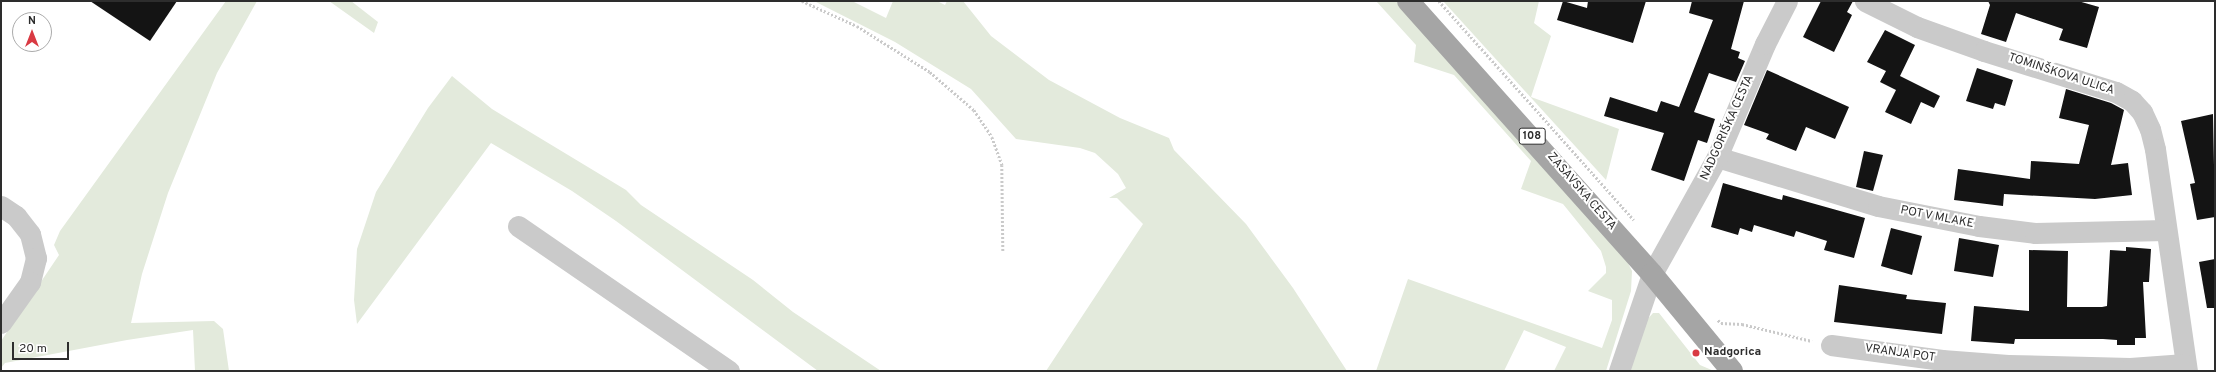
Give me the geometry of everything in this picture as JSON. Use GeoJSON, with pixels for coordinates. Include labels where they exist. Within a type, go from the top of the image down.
{"type":"FeatureCollection","features":[{"type":"Feature","properties":{"kind":"main road","name":"ZASAVSKA CESTA"},"geometry":{"type":"LineString","coordinates":[[1408,1],[1652,274],[1732,371]]}},
{"type":"Feature","properties":{"kind":"street","name":"NADGORIŠKA CESTA"},"geometry":{"type":"LineString","coordinates":[[1619,371],[1652,274],[1717,157],[1765,44],[1787,1]]}},
{"type":"Feature","properties":{"kind":"street","name":"TOMINŠKOVA ULICA"},"geometry":{"type":"LineString","coordinates":[[1865,1],[1917,27],[1984,51],[2079,79],[2116,92],[2132,102],[2142,112],[2150,128],[2186,368]]}},
{"type":"Feature","properties":{"kind":"street","name":"POT V MLAKE"},"geometry":{"type":"LineString","coordinates":[[1717,157],[1878,206],[1979,226],[2035,233],[2165,230]]}},
{"type":"Feature","properties":{"kind":"street"},"geometry":{"type":"LineString","coordinates":[[1,323],[30,282],[36,258],[30,234],[8,211]]}},
{"type":"Feature","properties":{"kind":"street"},"geometry":{"type":"LineString","coordinates":[[518,226],[729,371]]}},
{"type":"Feature","properties":{"kind":"street","name":"VRANJA POT"},"geometry":{"type":"LineString","coordinates":[[1830,345],[1942,360],[2008,365],[2186,368]]}},
{"type":"Feature","properties":{"kind":"path"},"geometry":{"type":"LineString","coordinates":[[802,1],[857,26],[930,72],[974,110],[992,137],[1002,165],[1003,252]]}},
{"type":"Feature","properties":{"kind":"path","name":"ZASAVSKA CESTA"},"geometry":{"type":"LineString","coordinates":[[1439,1],[1635,221]]}},
{"type":"Feature","properties":{"kind":"path"},"geometry":{"type":"LineString","coordinates":[[1716,318],[1721,323],[1742,324],[1830,345]]}},
{"type":"Feature","properties":{"kind":"shaded area"},"geometry":{"type":"Polygon","coordinates":[[[226,1],[257,1],[217,73],[168,193],[142,274],[131,323],[214,321],[223,329],[229,371],[195,371],[193,330],[127,340],[5,363],[1,368],[1,341],[59,255],[54,245],[60,231],[226,1]]]}},
{"type":"Feature","properties":{"kind":"shaded area"},"geometry":{"type":"Polygon","coordinates":[[[329,1],[351,1],[378,22],[374,33],[329,1]]]}},
{"type":"Feature","properties":{"kind":"shaded area"},"geometry":{"type":"Polygon","coordinates":[[[814,1],[852,1],[886,18],[893,1],[937,1],[945,5],[947,1],[963,1],[991,36],[1049,80],[1120,118],[1169,138],[1174,150],[1246,224],[1293,288],[1347,371],[1046,371],[1143,224],[1117,198],[1109,198],[1126,188],[1118,174],[1095,153],[1080,148],[1016,139],[971,89],[895,42],[814,1]]]}},
{"type":"Feature","properties":{"kind":"shaded area"},"geometry":{"type":"Polygon","coordinates":[[[1376,1],[1397,1],[1623,253],[1632,271],[1631,291],[1606,371],[1554,371],[1566,347],[1524,330],[1504,371],[1376,371],[1408,279],[1602,348],[1612,320],[1612,300],[1588,291],[1606,273],[1606,267],[1601,251],[1563,204],[1521,189],[1531,161],[1454,75],[1414,62],[1416,45],[1376,1]]]}},
{"type":"Feature","properties":{"kind":"shaded area"},"geometry":{"type":"Polygon","coordinates":[[[1443,1],[1539,1],[1534,23],[1551,36],[1531,97],[1619,129],[1606,180],[1443,1]]]}},
{"type":"Feature","properties":{"kind":"shaded area"},"geometry":{"type":"Polygon","coordinates":[[[452,76],[492,109],[626,190],[641,205],[753,280],[793,312],[881,371],[818,371],[616,221],[572,191],[491,143],[357,324],[354,300],[357,249],[376,192],[428,108],[452,76]]]}},
{"type":"Feature","properties":{"kind":"shaded area"},"geometry":{"type":"Polygon","coordinates":[[[1653,313],[1659,313],[1700,365],[1714,371],[1630,371],[1646,321],[1653,313]]]}},
{"type":"Feature","properties":{"kind":"building"},"geometry":{"type":"Polygon","coordinates":[[[90,1],[177,1],[150,41],[90,1]]]}},
{"type":"Feature","properties":{"kind":"building"},"geometry":{"type":"Polygon","coordinates":[[[1563,1],[1587,8],[1588,1],[1646,1],[1633,43],[1557,20],[1563,1]]]}},
{"type":"Feature","properties":{"kind":"building"},"geometry":{"type":"Polygon","coordinates":[[[1692,1],[1744,1],[1731,49],[1740,52],[1738,58],[1745,61],[1736,82],[1709,73],[1694,112],[1715,119],[1707,143],[1698,140],[1684,181],[1651,170],[1664,133],[1604,116],[1610,97],[1657,112],[1661,101],[1679,107],[1713,20],[1689,13],[1692,1]]]}},
{"type":"Feature","properties":{"kind":"building"},"geometry":{"type":"Polygon","coordinates":[[[1821,1],[1853,1],[1847,12],[1852,15],[1834,52],[1803,37],[1821,1]]]}},
{"type":"Feature","properties":{"kind":"building"},"geometry":{"type":"Polygon","coordinates":[[[1988,1],[2078,1],[2099,7],[2087,48],[2059,40],[2063,29],[2016,13],[2006,42],[1981,34],[1990,5],[1988,1]]]}},
{"type":"Feature","properties":{"kind":"building"},"geometry":{"type":"Polygon","coordinates":[[[1885,30],[1915,45],[1900,76],[1940,96],[1934,108],[1921,102],[1911,124],[1885,112],[1896,90],[1880,82],[1886,71],[1867,62],[1885,30]]]}},
{"type":"Feature","properties":{"kind":"building"},"geometry":{"type":"Polygon","coordinates":[[[1977,68],[2013,80],[2005,106],[1995,103],[1993,109],[1966,101],[1977,68]]]}},
{"type":"Feature","properties":{"kind":"building"},"geometry":{"type":"Polygon","coordinates":[[[1767,70],[1849,107],[1835,139],[1806,127],[1796,151],[1766,139],[1769,134],[1744,125],[1767,70]]]}},
{"type":"Feature","properties":{"kind":"building"},"geometry":{"type":"Polygon","coordinates":[[[2066,89],[2111,103],[2124,110],[2111,165],[2128,163],[2132,195],[2095,199],[2004,194],[2003,206],[1954,200],[1958,169],[2030,179],[2031,161],[2079,164],[2089,125],[2059,118],[2066,89]]]}},
{"type":"Feature","properties":{"kind":"building"},"geometry":{"type":"Polygon","coordinates":[[[2213,114],[2215,217],[2197,220],[2190,184],[2195,183],[2181,121],[2213,114]]]}},
{"type":"Feature","properties":{"kind":"building"},"geometry":{"type":"Polygon","coordinates":[[[1864,151],[1883,155],[1873,191],[1856,187],[1864,151]]]}},
{"type":"Feature","properties":{"kind":"building"},"geometry":{"type":"Polygon","coordinates":[[[1723,183],[1782,200],[1783,195],[1865,218],[1854,258],[1824,250],[1827,241],[1796,231],[1794,237],[1754,225],[1752,232],[1740,228],[1738,235],[1711,227],[1723,183]]]}},
{"type":"Feature","properties":{"kind":"building"},"geometry":{"type":"Polygon","coordinates":[[[1891,228],[1922,236],[1912,275],[1881,266],[1891,228]]]}},
{"type":"Feature","properties":{"kind":"building"},"geometry":{"type":"Polygon","coordinates":[[[1959,238],[1999,245],[1993,277],[1954,271],[1959,238]]]}},
{"type":"Feature","properties":{"kind":"building"},"geometry":{"type":"Polygon","coordinates":[[[2126,247],[2151,249],[2149,282],[2143,282],[2146,338],[2135,338],[2135,345],[2117,345],[2117,340],[2103,339],[2015,339],[2014,344],[1971,341],[1974,306],[2029,311],[2029,250],[2068,251],[2067,307],[2102,307],[2107,306],[2110,250],[2126,251],[2126,247]]]}},
{"type":"Feature","properties":{"kind":"building"},"geometry":{"type":"Polygon","coordinates":[[[2215,259],[2215,308],[2207,308],[2199,262],[2215,259]]]}},
{"type":"Feature","properties":{"kind":"building"},"geometry":{"type":"Polygon","coordinates":[[[1839,285],[1907,295],[1906,299],[1946,303],[1942,334],[1834,322],[1839,285]]]}},
{"type":"Feature","properties":{"kind":"place","name":"Nadgorica"},"geometry":{"type":"Point","coordinates":[1696,353]}}]}
